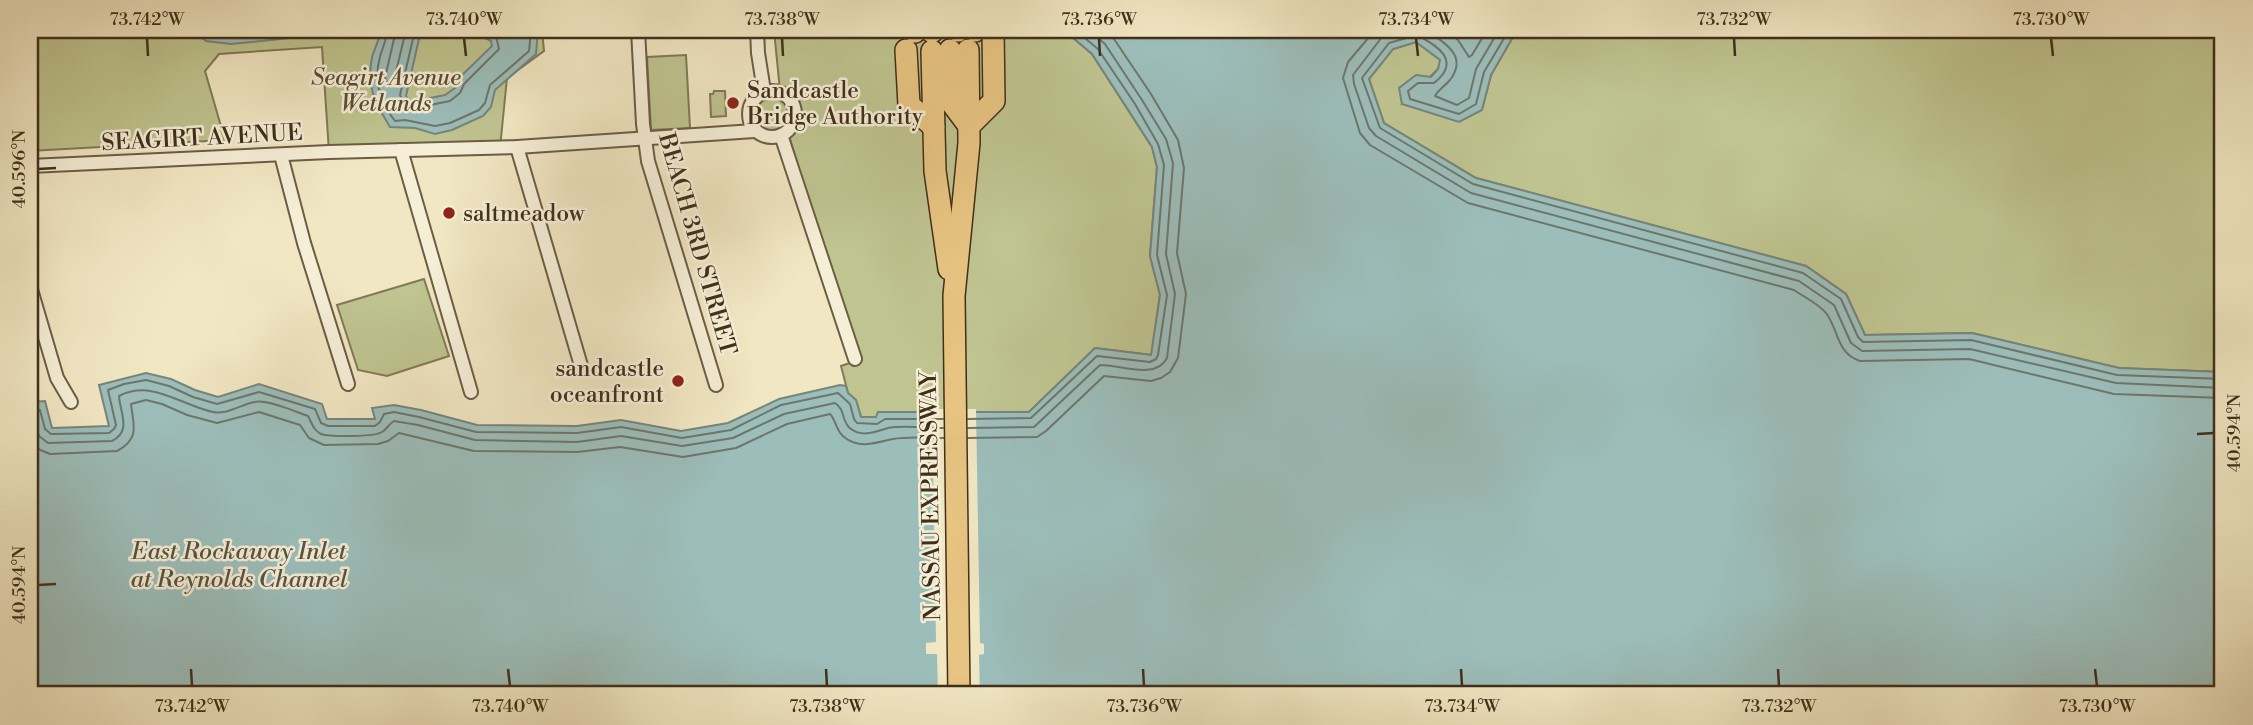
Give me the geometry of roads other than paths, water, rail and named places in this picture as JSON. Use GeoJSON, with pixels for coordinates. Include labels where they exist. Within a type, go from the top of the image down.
{"type":"FeatureCollection","features":[{"type":"Feature","properties":{"kind":"highway","name":"NASSAU EXPRESSWAY"},"geometry":{"type":"LineString","coordinates":[[947,37],[969,127],[954,296],[959,695]]}},
{"type":"Feature","properties":{"kind":"highway","name":"NASSAU EXPRESSWAY"},"geometry":{"type":"LineString","coordinates":[[947,37],[942,103],[934,127],[935,170],[954,296]]}},
{"type":"Feature","properties":{"kind":"highway"},"geometry":{"type":"LineString","coordinates":[[934,127],[909,105],[947,37],[995,101],[969,127]]}},
{"type":"Feature","properties":{"kind":"street","name":"BEACH 3RD STREET"},"geometry":{"type":"LineString","coordinates":[[638,30],[648,161],[716,385]]}},
{"type":"Feature","properties":{"kind":"street"},"geometry":{"type":"LineString","coordinates":[[757,30],[764,91]]}},
{"type":"Feature","properties":{"kind":"street"},"geometry":{"type":"LineString","coordinates":[[764,91],[780,92],[792,102],[795,117],[793,124],[782,135],[766,137],[754,131],[748,115],[749,107],[764,91]]}},
{"type":"Feature","properties":{"kind":"street","name":"SEAGIRT AVENUE"},"geometry":{"type":"LineString","coordinates":[[30,166],[401,150],[517,148],[754,131]]}},
{"type":"Feature","properties":{"kind":"street"},"geometry":{"type":"LineString","coordinates":[[782,135],[855,359]]}},
{"type":"Feature","properties":{"kind":"street"},"geometry":{"type":"LineString","coordinates":[[517,148],[582,369]]}},
{"type":"Feature","properties":{"kind":"street"},"geometry":{"type":"LineString","coordinates":[[401,150],[471,392]]}},
{"type":"Feature","properties":{"kind":"street"},"geometry":{"type":"LineString","coordinates":[[281,155],[304,243],[348,384]]}},
{"type":"Feature","properties":{"kind":"street"},"geometry":{"type":"LineString","coordinates":[[30,286],[57,378],[71,402]]}},
{"type":"Feature","properties":{"kind":"water"},"geometry":{"type":"Polygon","coordinates":[[[170,30],[349,30],[321,31],[299,37],[231,44],[206,41],[200,36],[176,36],[170,30]]]}},
{"type":"Feature","properties":{"kind":"water"},"geometry":{"type":"Polygon","coordinates":[[[381,30],[421,30],[406,96],[410,102],[445,95],[455,88],[457,80],[492,46],[491,41],[470,30],[538,30],[536,54],[495,90],[491,107],[483,116],[452,130],[435,134],[415,128],[390,127],[380,110],[371,86],[370,68],[381,30]]]}},
{"type":"Feature","properties":{"kind":"water","name":"East Rockaway Inlet at Reynolds Channel"},"geometry":{"type":"Polygon","coordinates":[[[1064,30],[1517,30],[1491,75],[1482,110],[1459,122],[1402,104],[1399,88],[1416,75],[1431,77],[1438,69],[1440,60],[1416,42],[1393,49],[1369,79],[1384,123],[1476,178],[1806,266],[1846,294],[1865,335],[1972,333],[2119,368],[2223,372],[2223,695],[30,695],[30,402],[45,401],[52,428],[109,426],[99,385],[146,373],[171,379],[218,397],[259,384],[322,404],[327,419],[375,419],[372,408],[394,405],[477,425],[577,426],[621,420],[681,431],[728,423],[779,399],[840,385],[846,386],[848,393],[856,400],[861,417],[876,417],[878,412],[1029,412],[1095,348],[1151,355],[1160,295],[1150,256],[1157,167],[1152,147],[1092,54],[1064,30]]]}},
{"type":"Feature","properties":{"kind":"place","name":"Sandcastle Bridge Authority"},"geometry":{"type":"Point","coordinates":[733,103]}},
{"type":"Feature","properties":{"kind":"place","name":"saltmeadow"},"geometry":{"type":"Point","coordinates":[449,213]}},
{"type":"Feature","properties":{"kind":"place","name":"sandcastle oceanfront"},"geometry":{"type":"Point","coordinates":[678,381]}},
{"type":"Feature","properties":{"kind":"park label","name":"Seagirt Avenue Wetlands"},"geometry":{"type":"Point","coordinates":[386,90]}}]}
